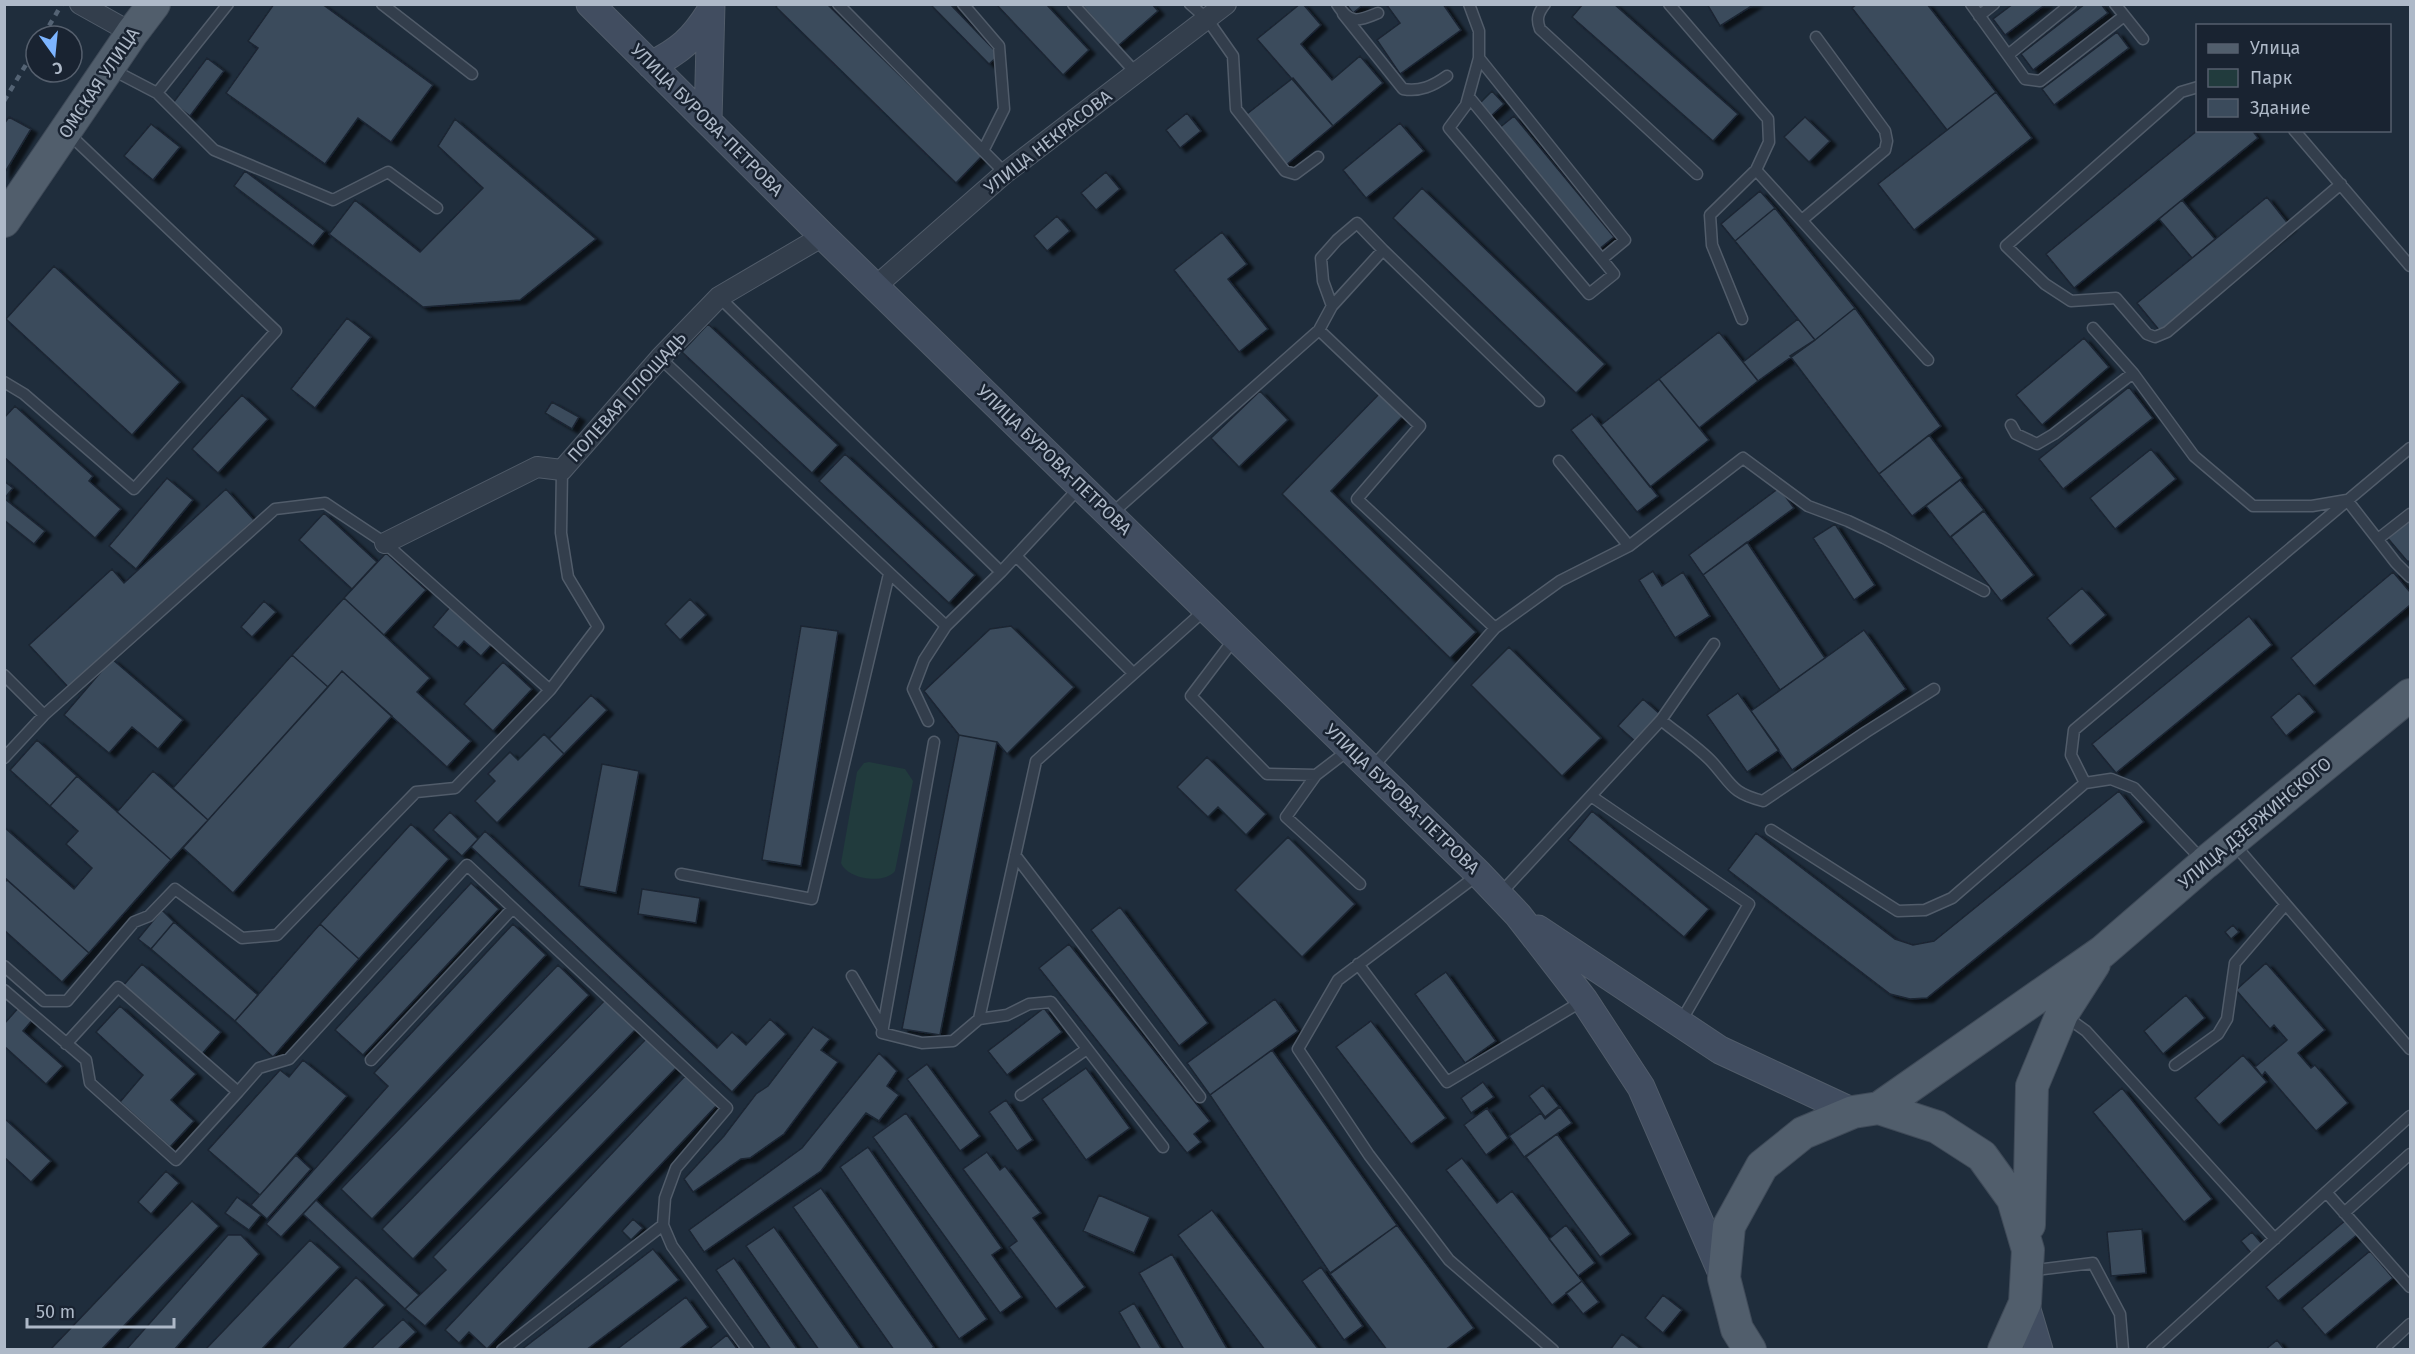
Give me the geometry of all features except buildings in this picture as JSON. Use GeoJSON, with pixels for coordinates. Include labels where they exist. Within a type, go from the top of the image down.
{"type":"FeatureCollection","features":[{"type":"Feature","properties":{"kind":"main road","name":"ОМСКАЯ УЛИЦА"},"geometry":{"type":"LineString","coordinates":[[4,221],[108,67],[154,4]]}},
{"type":"Feature","properties":{"kind":"main road","name":"УЛИЦА БУРОВА-ПЕТРОВА"},"geometry":{"type":"LineString","coordinates":[[590,4],[823,236],[1479,874],[1518,915],[1584,1000],[1641,1087],[1724,1278]]}},
{"type":"Feature","properties":{"kind":"main road"},"geometry":{"type":"LineString","coordinates":[[651,65],[674,54],[696,35],[710,8]]}},
{"type":"Feature","properties":{"kind":"main road"},"geometry":{"type":"LineString","coordinates":[[708,120],[710,8]]}},
{"type":"Feature","properties":{"kind":"main road","name":"УЛИЦА ДЗЕРЖИНСКОГО"},"geometry":{"type":"LineString","coordinates":[[1741,1343],[1724,1278],[1729,1226],[1762,1166],[1803,1133],[1866,1110],[2102,952],[2205,863],[2410,695]]}},
{"type":"Feature","properties":{"kind":"main road","name":"УЛИЦА БУРОВА-ПЕТРОВА"},"geometry":{"type":"LineString","coordinates":[[1518,915],[1720,1050],[1866,1110]]}},
{"type":"Feature","properties":{"kind":"main road","name":"УЛИЦА ДЗЕРЖИНСКОГО"},"geometry":{"type":"LineString","coordinates":[[2025,1303],[2032,1086],[2062,1014],[2102,952]]}},
{"type":"Feature","properties":{"kind":"main road"},"geometry":{"type":"LineString","coordinates":[[1866,1110],[1937,1127],[1982,1156],[2013,1199],[2028,1261]]}},
{"type":"Feature","properties":{"kind":"main road"},"geometry":{"type":"LineString","coordinates":[[2004,1350],[2025,1303]]}},
{"type":"Feature","properties":{"kind":"main road"},"geometry":{"type":"LineString","coordinates":[[2025,1303],[2039,1350]]}},
{"type":"Feature","properties":{"kind":"street"},"geometry":{"type":"LineString","coordinates":[[80,4],[132,33]]}},
{"type":"Feature","properties":{"kind":"street","name":"УЛИЦА НЕКРАСОВА"},"geometry":{"type":"LineString","coordinates":[[875,287],[1005,173],[1226,4]]}},
{"type":"Feature","properties":{"kind":"street","name":"ПОЛЕВАЯ ПЛОЩАДЬ"},"geometry":{"type":"LineString","coordinates":[[385,543],[537,467],[562,470],[660,358],[719,297],[823,236]]}},
{"type":"Feature","properties":{"kind":"lane"},"geometry":{"type":"LineString","coordinates":[[157,93],[228,4]]}},
{"type":"Feature","properties":{"kind":"lane"},"geometry":{"type":"LineString","coordinates":[[382,4],[472,74]]}},
{"type":"Feature","properties":{"kind":"lane"},"geometry":{"type":"LineString","coordinates":[[838,4],[1005,173]]}},
{"type":"Feature","properties":{"kind":"lane"},"geometry":{"type":"LineString","coordinates":[[963,4],[999,46],[1005,109],[983,151]]}},
{"type":"Feature","properties":{"kind":"lane"},"geometry":{"type":"LineString","coordinates":[[1073,4],[1136,73]]}},
{"type":"Feature","properties":{"kind":"lane"},"geometry":{"type":"LineString","coordinates":[[1190,4],[1206,19],[1233,56],[1235,75],[1233,97],[1236,109],[1287,174],[1295,174],[1318,157]]}},
{"type":"Feature","properties":{"kind":"lane"},"geometry":{"type":"LineString","coordinates":[[1469,4],[1479,31],[1479,58],[1466,105],[1449,128],[1589,294],[1614,274],[1469,97]]}},
{"type":"Feature","properties":{"kind":"lane"},"geometry":{"type":"LineString","coordinates":[[1545,4],[1539,11],[1537,21],[1540,29],[1697,174]]}},
{"type":"Feature","properties":{"kind":"lane"},"geometry":{"type":"LineString","coordinates":[[1669,4],[1768,119],[1769,142],[1756,170],[1710,215],[1712,245],[1742,319]]}},
{"type":"Feature","properties":{"kind":"lane"},"geometry":{"type":"LineString","coordinates":[[1971,4],[2025,79],[2040,81],[2124,16]]}},
{"type":"Feature","properties":{"kind":"lane"},"geometry":{"type":"LineString","coordinates":[[1979,16],[1994,4]]}},
{"type":"Feature","properties":{"kind":"lane"},"geometry":{"type":"LineString","coordinates":[[2008,55],[2071,4]]}},
{"type":"Feature","properties":{"kind":"lane"},"geometry":{"type":"LineString","coordinates":[[2115,4],[2143,39]]}},
{"type":"Feature","properties":{"kind":"lane"},"geometry":{"type":"LineString","coordinates":[[1340,9],[1349,18],[1359,21],[1378,13]]}},
{"type":"Feature","properties":{"kind":"lane"},"geometry":{"type":"LineString","coordinates":[[1340,9],[1403,89],[1416,92],[1436,84],[1447,76]]}},
{"type":"Feature","properties":{"kind":"lane"},"geometry":{"type":"LineString","coordinates":[[1802,220],[1885,150],[1887,141],[1885,131],[1816,37]]}},
{"type":"Feature","properties":{"kind":"lane"},"geometry":{"type":"LineString","coordinates":[[1479,58],[1625,240],[1602,259]]}},
{"type":"Feature","properties":{"kind":"lane"},"geometry":{"type":"LineString","coordinates":[[108,67],[157,93],[214,150],[333,200],[388,172],[437,208]]}},
{"type":"Feature","properties":{"kind":"lane"},"geometry":{"type":"LineString","coordinates":[[2196,88],[2181,92],[2006,246],[2045,284],[2071,301],[2116,298],[2147,334],[2155,337],[2167,332],[2341,184]]}},
{"type":"Feature","properties":{"kind":"lane"},"geometry":{"type":"LineString","coordinates":[[4,382],[24,394],[134,489],[276,331],[66,130]]}},
{"type":"Feature","properties":{"kind":"lane"},"geometry":{"type":"LineString","coordinates":[[2296,132],[2410,266]]}},
{"type":"Feature","properties":{"kind":"lane"},"geometry":{"type":"LineString","coordinates":[[1756,170],[1928,360]]}},
{"type":"Feature","properties":{"kind":"lane"},"geometry":{"type":"LineString","coordinates":[[1332,306],[1323,281],[1321,258],[1357,223],[1539,401]]}},
{"type":"Feature","properties":{"kind":"lane"},"geometry":{"type":"LineString","coordinates":[[1110,515],[1319,330],[1332,306],[1383,250]]}},
{"type":"Feature","properties":{"kind":"lane"},"geometry":{"type":"LineString","coordinates":[[719,297],[1001,572]]}},
{"type":"Feature","properties":{"kind":"lane"},"geometry":{"type":"LineString","coordinates":[[2093,328],[2133,373],[2194,456],[2253,506],[2312,506],[2347,500]]}},
{"type":"Feature","properties":{"kind":"lane"},"geometry":{"type":"LineString","coordinates":[[1319,330],[1420,426],[1357,499],[1496,628]]}},
{"type":"Feature","properties":{"kind":"lane"},"geometry":{"type":"LineString","coordinates":[[660,358],[946,626]]}},
{"type":"Feature","properties":{"kind":"lane"},"geometry":{"type":"LineString","coordinates":[[2011,425],[2016,434],[2037,444],[2054,434],[2133,373]]}},
{"type":"Feature","properties":{"kind":"lane"},"geometry":{"type":"LineString","coordinates":[[2085,783],[2071,755],[2074,730],[2410,448]]}},
{"type":"Feature","properties":{"kind":"lane"},"geometry":{"type":"LineString","coordinates":[[1371,769],[1496,628],[1560,581],[1629,546],[1743,458],[1808,506],[1884,538],[1984,591]]}},
{"type":"Feature","properties":{"kind":"lane"},"geometry":{"type":"LineString","coordinates":[[1558,461],[1629,546]]}},
{"type":"Feature","properties":{"kind":"lane"},"geometry":{"type":"LineString","coordinates":[[4,966],[44,1001],[67,1001],[134,922],[149,916],[175,889],[242,938],[277,935],[416,792],[455,788],[550,690],[598,627],[568,577],[561,533],[562,470]]}},
{"type":"Feature","properties":{"kind":"lane"},"geometry":{"type":"LineString","coordinates":[[928,721],[913,688],[924,660],[946,626],[1001,572],[1080,487]]}},
{"type":"Feature","properties":{"kind":"lane"},"geometry":{"type":"LineString","coordinates":[[2347,500],[2396,563],[2410,577]]}},
{"type":"Feature","properties":{"kind":"lane"},"geometry":{"type":"LineString","coordinates":[[4,758],[44,715],[275,509],[325,502],[385,543],[550,690]]}},
{"type":"Feature","properties":{"kind":"lane"},"geometry":{"type":"LineString","coordinates":[[2378,539],[2410,513]]}},
{"type":"Feature","properties":{"kind":"lane"},"geometry":{"type":"LineString","coordinates":[[1016,556],[1133,674]]}},
{"type":"Feature","properties":{"kind":"lane"},"geometry":{"type":"LineString","coordinates":[[681,874],[812,899],[889,574]]}},
{"type":"Feature","properties":{"kind":"lane"},"geometry":{"type":"LineString","coordinates":[[979,1019],[1036,761],[1206,608]]}},
{"type":"Feature","properties":{"kind":"lane"},"geometry":{"type":"LineString","coordinates":[[1235,637],[1191,696],[1267,774],[1316,774]]}},
{"type":"Feature","properties":{"kind":"lane"},"geometry":{"type":"LineString","coordinates":[[1499,894],[1661,720],[1714,644]]}},
{"type":"Feature","properties":{"kind":"lane"},"geometry":{"type":"LineString","coordinates":[[4,675],[44,715]]}},
{"type":"Feature","properties":{"kind":"lane"},"geometry":{"type":"LineString","coordinates":[[1661,720],[1712,762],[1731,787],[1746,797],[1763,801],[1934,689]]}},
{"type":"Feature","properties":{"kind":"lane"},"geometry":{"type":"LineString","coordinates":[[883,1029],[934,742]]}},
{"type":"Feature","properties":{"kind":"lane"},"geometry":{"type":"LineString","coordinates":[[1350,749],[1316,774],[1286,817],[1360,884]]}},
{"type":"Feature","properties":{"kind":"lane"},"geometry":{"type":"LineString","coordinates":[[1771,830],[1898,910],[1925,910],[1952,898],[2085,783],[2111,779],[2134,788],[2205,863]]}},
{"type":"Feature","properties":{"kind":"lane"},"geometry":{"type":"LineString","coordinates":[[1592,796],[1749,904],[1680,1024]]}},
{"type":"Feature","properties":{"kind":"lane"},"geometry":{"type":"LineString","coordinates":[[2232,841],[2410,1049]]}},
{"type":"Feature","properties":{"kind":"lane"},"geometry":{"type":"LineString","coordinates":[[1015,855],[1200,1097]]}},
{"type":"Feature","properties":{"kind":"lane"},"geometry":{"type":"LineString","coordinates":[[4,990],[86,1060],[90,1083],[176,1160],[259,1068],[289,1059],[466,865],[728,1108],[676,1168],[665,1198],[663,1225],[672,1246],[748,1350]]}},
{"type":"Feature","properties":{"kind":"lane"},"geometry":{"type":"LineString","coordinates":[[1479,874],[1338,980],[1298,1049],[1369,1155],[1449,1260],[1553,1350]]}},
{"type":"Feature","properties":{"kind":"lane"},"geometry":{"type":"LineString","coordinates":[[2175,1065],[2218,1034],[2227,1019],[2235,963],[2285,904]]}},
{"type":"Feature","properties":{"kind":"lane"},"geometry":{"type":"LineString","coordinates":[[371,1060],[513,908]]}},
{"type":"Feature","properties":{"kind":"lane"},"geometry":{"type":"LineString","coordinates":[[1358,964],[1447,1082],[1584,1000]]}},
{"type":"Feature","properties":{"kind":"lane"},"geometry":{"type":"LineString","coordinates":[[852,976],[883,1029],[882,1033],[922,1043],[952,1041],[979,1019],[1007,1015],[1029,1004],[1051,1002],[1163,1147]]}},
{"type":"Feature","properties":{"kind":"lane"},"geometry":{"type":"LineString","coordinates":[[66,1044],[118,987],[238,1092]]}},
{"type":"Feature","properties":{"kind":"lane"},"geometry":{"type":"LineString","coordinates":[[2062,1014],[2086,1031],[2275,1239]]}},
{"type":"Feature","properties":{"kind":"lane"},"geometry":{"type":"LineString","coordinates":[[1021,1095],[1087,1049]]}},
{"type":"Feature","properties":{"kind":"lane"},"geometry":{"type":"LineString","coordinates":[[2152,1350],[2410,1116]]}},
{"type":"Feature","properties":{"kind":"lane"},"geometry":{"type":"LineString","coordinates":[[2344,1213],[2410,1154]]}},
{"type":"Feature","properties":{"kind":"lane"},"geometry":{"type":"LineString","coordinates":[[2326,1192],[2410,1287]]}},
{"type":"Feature","properties":{"kind":"lane"},"geometry":{"type":"LineString","coordinates":[[502,1350],[663,1225]]}},
{"type":"Feature","properties":{"kind":"lane"},"geometry":{"type":"LineString","coordinates":[[2028,1261],[2093,1263],[2120,1314],[2124,1350]]}},
{"type":"Feature","properties":{"kind":"lane"},"geometry":{"type":"LineString","coordinates":[[2382,1350],[2410,1324]]}},
{"type":"Feature","properties":{"kind":"green space"},"geometry":{"type":"Polygon","coordinates":[[[864,763],[905,769],[913,781],[895,871],[883,878],[875,879],[850,873],[841,863],[857,772],[864,763]]]}},
{"type":"Feature","properties":{"kind":"railway"},"geometry":{"type":"LineString","coordinates":[[50,24],[62,4]]}},
{"type":"Feature","properties":{"kind":"railway"},"geometry":{"type":"LineString","coordinates":[[4,101],[24,68]]}}]}
